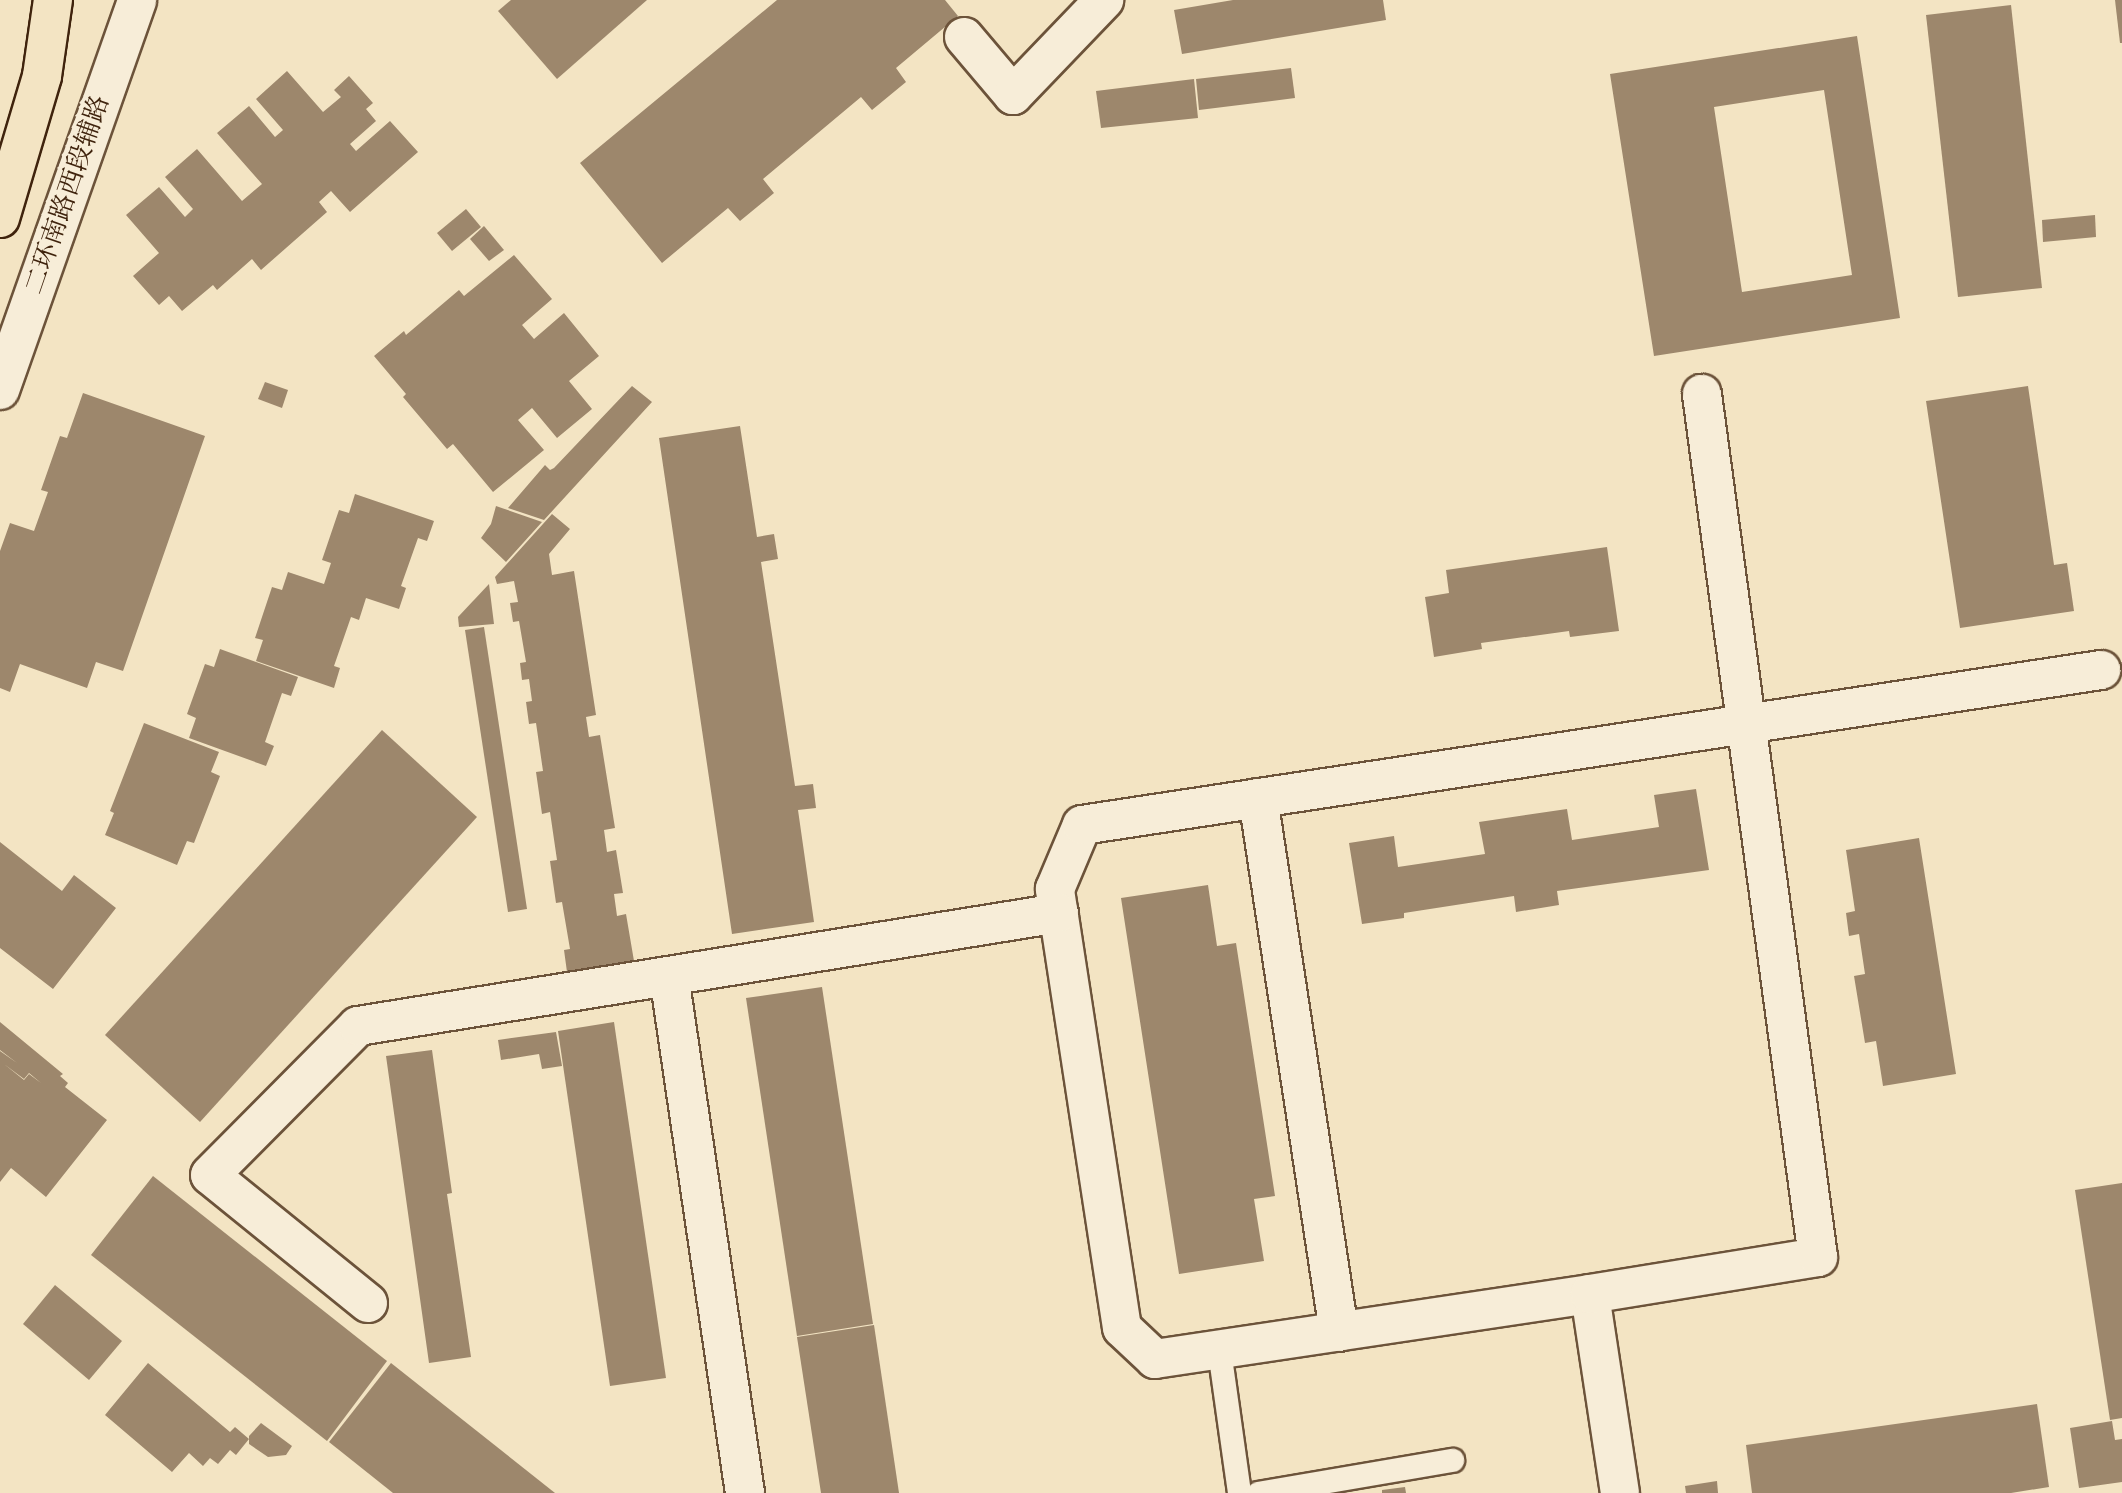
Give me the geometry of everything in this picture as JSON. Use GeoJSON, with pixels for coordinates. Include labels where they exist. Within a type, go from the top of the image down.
{"type":"FeatureCollection","features":[{"type":"Feature","properties":{"kind":"highway"},"geometry":{"type":"LineString","coordinates":[[0,218],[42,76],[53,0]]}},
{"type":"Feature","properties":{"kind":"street","name":"二环南路西段辅路"},"geometry":{"type":"LineString","coordinates":[[0,390],[137,0]]}},
{"type":"Feature","properties":{"kind":"street"},"geometry":{"type":"LineString","coordinates":[[964,37],[1013,95],[1104,0]]}},
{"type":"Feature","properties":{"kind":"street"},"geometry":{"type":"LineString","coordinates":[[1702,394],[1746,723],[1818,1256],[1590,1294],[1155,1359],[1122,1328],[1055,889],[1082,825],[1746,723],[2101,670]]}},
{"type":"Feature","properties":{"kind":"street"},"geometry":{"type":"LineString","coordinates":[[1258,798],[1339,1332]]}},
{"type":"Feature","properties":{"kind":"street"},"geometry":{"type":"LineString","coordinates":[[369,1303],[210,1175],[358,1026],[1059,913]]}},
{"type":"Feature","properties":{"kind":"street"},"geometry":{"type":"LineString","coordinates":[[669,976],[745,1493]]}},
{"type":"Feature","properties":{"kind":"street"},"geometry":{"type":"LineString","coordinates":[[1590,1294],[1620,1493]]}},
{"type":"Feature","properties":{"kind":"lane"},"geometry":{"type":"LineString","coordinates":[[1219,1350],[1240,1493]]}},
{"type":"Feature","properties":{"kind":"lane"},"geometry":{"type":"LineString","coordinates":[[1258,1493],[1452,1460]]}},
{"type":"Feature","properties":{"kind":"building"},"geometry":{"type":"Polygon","coordinates":[[[511,0],[647,0],[557,79],[498,11],[511,0]]]}},
{"type":"Feature","properties":{"kind":"building"},"geometry":{"type":"Polygon","coordinates":[[[777,0],[945,0],[958,16],[896,68],[906,82],[872,110],[861,97],[763,179],[774,193],[740,221],[728,208],[662,263],[580,163],[777,0]]]}},
{"type":"Feature","properties":{"kind":"building"},"geometry":{"type":"Polygon","coordinates":[[[1233,0],[1383,0],[1386,20],[1182,54],[1174,10],[1233,0]]]}},
{"type":"Feature","properties":{"kind":"building"},"geometry":{"type":"Polygon","coordinates":[[[2115,0],[2122,0],[2122,43],[2120,43],[2115,0]]]}},
{"type":"Feature","properties":{"kind":"building"},"geometry":{"type":"Polygon","coordinates":[[[2011,5],[2042,288],[1958,297],[1926,15],[2011,5]]]}},
{"type":"Feature","properties":{"kind":"building"},"geometry":{"type":"Polygon","coordinates":[[[1857,36],[1900,318],[1654,356],[1610,74],[1857,36]],[[1824,90],[1714,107],[1742,292],[1852,275],[1824,90]]]}},
{"type":"Feature","properties":{"kind":"building"},"geometry":{"type":"Polygon","coordinates":[[[1291,68],[1295,98],[1199,110],[1196,79],[1291,68]]]}},
{"type":"Feature","properties":{"kind":"building"},"geometry":{"type":"Polygon","coordinates":[[[287,71],[323,112],[341,97],[334,90],[349,76],[373,103],[366,109],[376,121],[350,144],[356,151],[390,121],[418,152],[350,212],[331,191],[319,202],[327,212],[261,270],[252,259],[217,290],[213,285],[182,311],[169,296],[159,305],[133,276],[159,253],[126,215],[159,187],[185,217],[193,209],[165,177],[197,149],[242,201],[262,184],[217,133],[249,106],[275,137],[283,130],[256,99],[287,71]]]}},
{"type":"Feature","properties":{"kind":"building"},"geometry":{"type":"Polygon","coordinates":[[[1194,79],[1198,118],[1101,128],[1096,91],[1194,79]]]}},
{"type":"Feature","properties":{"kind":"building"},"geometry":{"type":"Polygon","coordinates":[[[466,209],[481,227],[452,251],[437,233],[466,209]]]}},
{"type":"Feature","properties":{"kind":"building"},"geometry":{"type":"Polygon","coordinates":[[[2095,215],[2096,237],[2043,242],[2042,220],[2095,215]]]}},
{"type":"Feature","properties":{"kind":"building"},"geometry":{"type":"Polygon","coordinates":[[[484,226],[504,250],[489,261],[470,239],[484,226]]]}},
{"type":"Feature","properties":{"kind":"building"},"geometry":{"type":"Polygon","coordinates":[[[514,255],[552,299],[522,325],[534,339],[564,313],[599,356],[569,381],[592,409],[557,438],[532,408],[518,420],[544,450],[493,492],[453,444],[447,449],[403,397],[406,394],[374,356],[404,331],[406,335],[459,290],[464,296],[514,255]]]}},
{"type":"Feature","properties":{"kind":"building"},"geometry":{"type":"Polygon","coordinates":[[[265,382],[288,390],[282,408],[258,399],[265,382]]]}},
{"type":"Feature","properties":{"kind":"building"},"geometry":{"type":"Polygon","coordinates":[[[632,386],[652,402],[544,520],[508,508],[545,465],[550,470],[554,468],[632,386]]]}},
{"type":"Feature","properties":{"kind":"building"},"geometry":{"type":"Polygon","coordinates":[[[2028,386],[2054,565],[2067,563],[2074,611],[1960,628],[1926,401],[2028,386]]]}},
{"type":"Feature","properties":{"kind":"building"},"geometry":{"type":"Polygon","coordinates":[[[83,393],[205,436],[123,671],[96,662],[87,688],[20,664],[10,692],[0,688],[0,551],[10,523],[34,531],[48,492],[41,490],[60,436],[67,438],[83,393]]]}},
{"type":"Feature","properties":{"kind":"building"},"geometry":{"type":"Polygon","coordinates":[[[740,426],[757,537],[774,534],[778,559],[761,562],[795,786],[813,784],[816,808],[798,810],[814,922],[732,934],[659,438],[740,426]]]}},
{"type":"Feature","properties":{"kind":"building"},"geometry":{"type":"Polygon","coordinates":[[[355,494],[434,521],[427,541],[418,538],[401,586],[406,588],[399,609],[366,598],[359,620],[351,617],[334,666],[340,668],[334,688],[256,661],[263,640],[255,638],[272,587],[282,590],[288,572],[324,584],[331,563],[322,560],[339,510],[349,513],[355,494]]]}},
{"type":"Feature","properties":{"kind":"building"},"geometry":{"type":"Polygon","coordinates":[[[496,506],[542,522],[506,562],[481,538],[491,524],[496,506]]]}},
{"type":"Feature","properties":{"kind":"building"},"geometry":{"type":"Polygon","coordinates":[[[552,514],[570,529],[549,554],[552,575],[574,571],[596,715],[586,717],[589,737],[600,735],[615,828],[604,830],[607,852],[616,850],[623,893],[614,894],[617,916],[626,914],[634,961],[567,972],[564,950],[570,949],[562,902],[556,903],[550,861],[557,860],[550,812],[542,814],[536,772],[543,771],[536,723],[529,724],[526,702],[532,701],[529,679],[522,680],[520,663],[526,662],[519,621],[513,622],[510,603],[518,602],[514,581],[497,584],[495,577],[552,514]]]}},
{"type":"Feature","properties":{"kind":"building"},"geometry":{"type":"Polygon","coordinates":[[[1607,547],[1619,631],[1570,637],[1569,631],[1481,643],[1482,649],[1434,657],[1425,597],[1449,593],[1446,570],[1607,547]]]}},
{"type":"Feature","properties":{"kind":"building"},"geometry":{"type":"Polygon","coordinates":[[[489,584],[494,624],[459,627],[458,617],[489,584]]]}},
{"type":"Feature","properties":{"kind":"building"},"geometry":{"type":"Polygon","coordinates":[[[484,627],[527,909],[508,912],[465,630],[484,627]]]}},
{"type":"Feature","properties":{"kind":"building"},"geometry":{"type":"Polygon","coordinates":[[[220,649],[298,677],[291,696],[282,693],[265,742],[274,746],[266,766],[189,738],[196,718],[187,714],[205,664],[214,667],[220,649]]]}},
{"type":"Feature","properties":{"kind":"building"},"geometry":{"type":"Polygon","coordinates":[[[144,723],[219,752],[211,772],[220,776],[194,843],[187,841],[177,865],[105,835],[114,813],[110,811],[144,723]]]}},
{"type":"Feature","properties":{"kind":"building"},"geometry":{"type":"Polygon","coordinates":[[[382,730],[477,817],[200,1122],[105,1035],[382,730]]]}},
{"type":"Feature","properties":{"kind":"building"},"geometry":{"type":"Polygon","coordinates":[[[1696,789],[1709,870],[1557,891],[1559,905],[1516,912],[1514,896],[1404,913],[1404,918],[1362,924],[1349,843],[1394,836],[1398,867],[1485,854],[1479,822],[1567,809],[1572,840],[1659,827],[1654,795],[1696,789]]]}},
{"type":"Feature","properties":{"kind":"building"},"geometry":{"type":"Polygon","coordinates":[[[1919,838],[1956,1074],[1883,1086],[1876,1041],[1865,1043],[1854,976],[1865,974],[1859,934],[1849,936],[1846,913],[1855,911],[1846,850],[1919,838]]]}},
{"type":"Feature","properties":{"kind":"building"},"geometry":{"type":"Polygon","coordinates":[[[0,842],[62,891],[74,875],[116,908],[53,989],[0,948],[0,842]]]}},
{"type":"Feature","properties":{"kind":"building"},"geometry":{"type":"Polygon","coordinates":[[[1208,885],[1217,946],[1236,943],[1275,1196],[1254,1199],[1264,1261],[1179,1274],[1121,898],[1208,885]]]}},
{"type":"Feature","properties":{"kind":"building"},"geometry":{"type":"Polygon","coordinates":[[[822,987],[873,1324],[797,1336],[746,998],[822,987]]]}},
{"type":"Feature","properties":{"kind":"building"},"geometry":{"type":"Polygon","coordinates":[[[0,1022],[63,1074],[60,1076],[68,1083],[65,1087],[107,1120],[46,1197],[11,1168],[0,1182],[0,1051],[17,1063],[0,1050],[0,1022]]]}},
{"type":"Feature","properties":{"kind":"building"},"geometry":{"type":"Polygon","coordinates":[[[614,1022],[666,1378],[610,1386],[558,1031],[614,1022]]]}},
{"type":"Feature","properties":{"kind":"building"},"geometry":{"type":"Polygon","coordinates":[[[556,1032],[562,1066],[542,1069],[539,1054],[501,1060],[498,1040],[556,1032]]]}},
{"type":"Feature","properties":{"kind":"building"},"geometry":{"type":"Polygon","coordinates":[[[432,1050],[452,1193],[447,1194],[471,1357],[429,1363],[386,1056],[432,1050]]]}},
{"type":"Feature","properties":{"kind":"building"},"geometry":{"type":"Polygon","coordinates":[[[153,1176],[387,1361],[327,1441],[91,1255],[153,1176]]]}},
{"type":"Feature","properties":{"kind":"building"},"geometry":{"type":"Polygon","coordinates":[[[2122,1183],[2122,1418],[2110,1420],[2075,1190],[2122,1183]]]}},
{"type":"Feature","properties":{"kind":"building"},"geometry":{"type":"Polygon","coordinates":[[[55,1285],[122,1341],[89,1380],[23,1324],[55,1285]]]}},
{"type":"Feature","properties":{"kind":"building"},"geometry":{"type":"Polygon","coordinates":[[[874,1325],[899,1493],[821,1493],[797,1337],[874,1325]]]}},
{"type":"Feature","properties":{"kind":"building"},"geometry":{"type":"Polygon","coordinates":[[[148,1363],[230,1432],[235,1427],[249,1439],[236,1455],[230,1450],[218,1464],[210,1458],[203,1466],[189,1453],[172,1472],[105,1415],[148,1363]]]}},
{"type":"Feature","properties":{"kind":"building"},"geometry":{"type":"Polygon","coordinates":[[[391,1363],[555,1493],[393,1493],[329,1442],[391,1363]]]}},
{"type":"Feature","properties":{"kind":"building"},"geometry":{"type":"Polygon","coordinates":[[[2037,1404],[2049,1487],[2011,1493],[1752,1493],[1746,1445],[2037,1404]]]}},
{"type":"Feature","properties":{"kind":"building"},"geometry":{"type":"Polygon","coordinates":[[[2112,1421],[2115,1440],[2122,1439],[2122,1482],[2079,1488],[2070,1428],[2112,1421]]]}},
{"type":"Feature","properties":{"kind":"building"},"geometry":{"type":"Polygon","coordinates":[[[261,1423],[292,1446],[286,1455],[268,1457],[249,1444],[249,1436],[261,1423]]]}},
{"type":"Feature","properties":{"kind":"building"},"geometry":{"type":"Polygon","coordinates":[[[1717,1481],[1718,1493],[1686,1493],[1685,1486],[1717,1481]]]}},
{"type":"Feature","properties":{"kind":"building"},"geometry":{"type":"Polygon","coordinates":[[[1405,1487],[1406,1493],[1382,1493],[1382,1490],[1405,1487]]]}}]}
